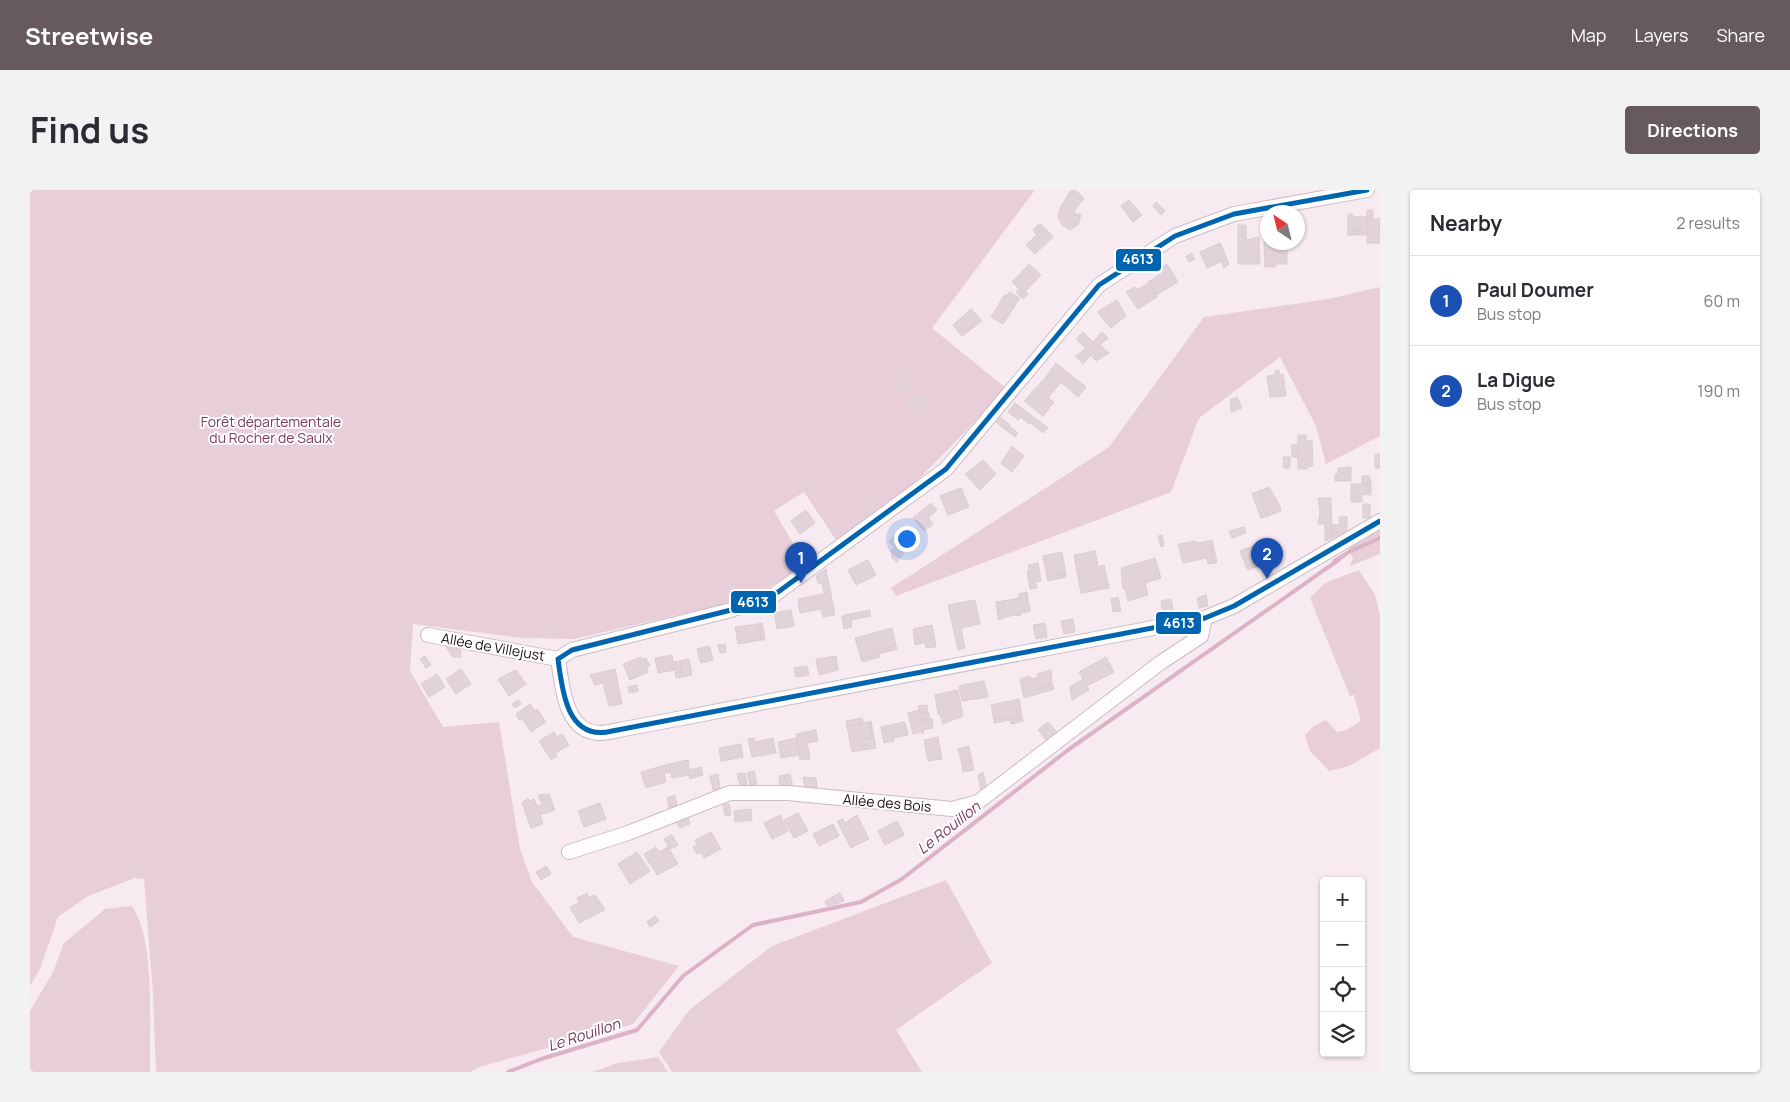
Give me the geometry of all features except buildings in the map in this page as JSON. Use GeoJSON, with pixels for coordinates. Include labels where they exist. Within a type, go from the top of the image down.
{"type":"FeatureCollection","features":[{"type":"Feature","properties":{"kind":"street"},"geometry":{"type":"LineString","coordinates":[[1367,190],[1234,214],[1175,236],[1099,285],[946,469],[774,595],[731,610],[572,650],[558,659],[566,702],[572,716],[584,728],[598,733],[1205,618],[1234,606],[1380,521]]}},
{"type":"Feature","properties":{"kind":"street","name":"Allée des Bois"},"geometry":{"type":"LineString","coordinates":[[569,852],[730,794],[788,793],[952,809],[978,802],[1153,669],[1201,636],[1205,618]]}},
{"type":"Feature","properties":{"kind":"street","name":"Allée de Villejust"},"geometry":{"type":"LineString","coordinates":[[428,635],[558,659]]}},
{"type":"Feature","properties":{"kind":"green space","name":"Forêt départementale du Rocher de Saulx"},"geometry":{"type":"Polygon","coordinates":[[[30,190],[1035,190],[932,328],[1007,389],[910,488],[836,540],[804,492],[774,511],[806,565],[751,598],[574,639],[522,638],[413,624],[410,671],[443,727],[499,722],[520,849],[532,882],[573,937],[679,966],[633,1024],[479,1067],[470,1072],[156,1072],[153,993],[144,879],[135,878],[88,896],[58,917],[40,969],[30,986],[30,190]]]}},
{"type":"Feature","properties":{"kind":"green space"},"geometry":{"type":"Polygon","coordinates":[[[1380,287],[1380,436],[1326,464],[1316,426],[1280,357],[1199,418],[1171,492],[896,596],[891,588],[1109,447],[1204,317],[1329,299],[1380,287]]]}},
{"type":"Feature","properties":{"kind":"green space"},"geometry":{"type":"Polygon","coordinates":[[[1380,527],[1380,554],[1350,566],[1353,558],[1346,546],[1380,527]]]}},
{"type":"Feature","properties":{"kind":"green space"},"geometry":{"type":"Polygon","coordinates":[[[1359,570],[1375,595],[1380,616],[1380,748],[1349,766],[1329,771],[1310,751],[1305,735],[1314,726],[1326,720],[1337,732],[1346,730],[1361,721],[1354,696],[1359,694],[1350,696],[1310,598],[1325,583],[1359,570]]]}},
{"type":"Feature","properties":{"kind":"green space"},"geometry":{"type":"Polygon","coordinates":[[[946,880],[992,963],[896,1030],[922,1072],[672,1072],[659,1052],[689,1010],[772,946],[946,880]]]}},
{"type":"Feature","properties":{"kind":"green space"},"geometry":{"type":"Polygon","coordinates":[[[132,906],[140,921],[148,962],[150,986],[150,1072],[30,1072],[30,1011],[53,972],[64,943],[105,909],[132,906]]]}},
{"type":"Feature","properties":{"kind":"green space"},"geometry":{"type":"Polygon","coordinates":[[[658,1057],[668,1072],[592,1072],[618,1063],[658,1057]]]}},
{"type":"Feature","properties":{"kind":"shaded area"},"geometry":{"type":"Polygon","coordinates":[[[1380,536],[1380,540],[1349,554],[1335,565],[1332,560],[1352,548],[1380,536]]]}},
{"type":"Feature","properties":{"kind":"waterway","name":"Le Rouillon"},"geometry":{"type":"LineString","coordinates":[[508,1072],[541,1059],[637,1030],[683,976],[753,925],[861,902],[902,879],[1068,750],[1337,561]]}},
{"type":"Feature","properties":{"kind":"transit line","name":"4613"},"geometry":{"type":"LineString","coordinates":[[558,659],[572,650],[731,610],[774,595],[946,469],[1099,285],[1175,236],[1234,214],[1367,190]]}},
{"type":"Feature","properties":{"kind":"transit line","name":"4613"},"geometry":{"type":"LineString","coordinates":[[558,659],[564,696],[575,719],[583,727],[593,732],[607,732],[1205,618],[1234,606],[1380,521]]}},
{"type":"Feature","properties":{"kind":"place","name":"La Digue"},"geometry":{"type":"Point","coordinates":[1267,579]}},
{"type":"Feature","properties":{"kind":"place","name":"Paul Doumer"},"geometry":{"type":"Point","coordinates":[801,583]}}]}
